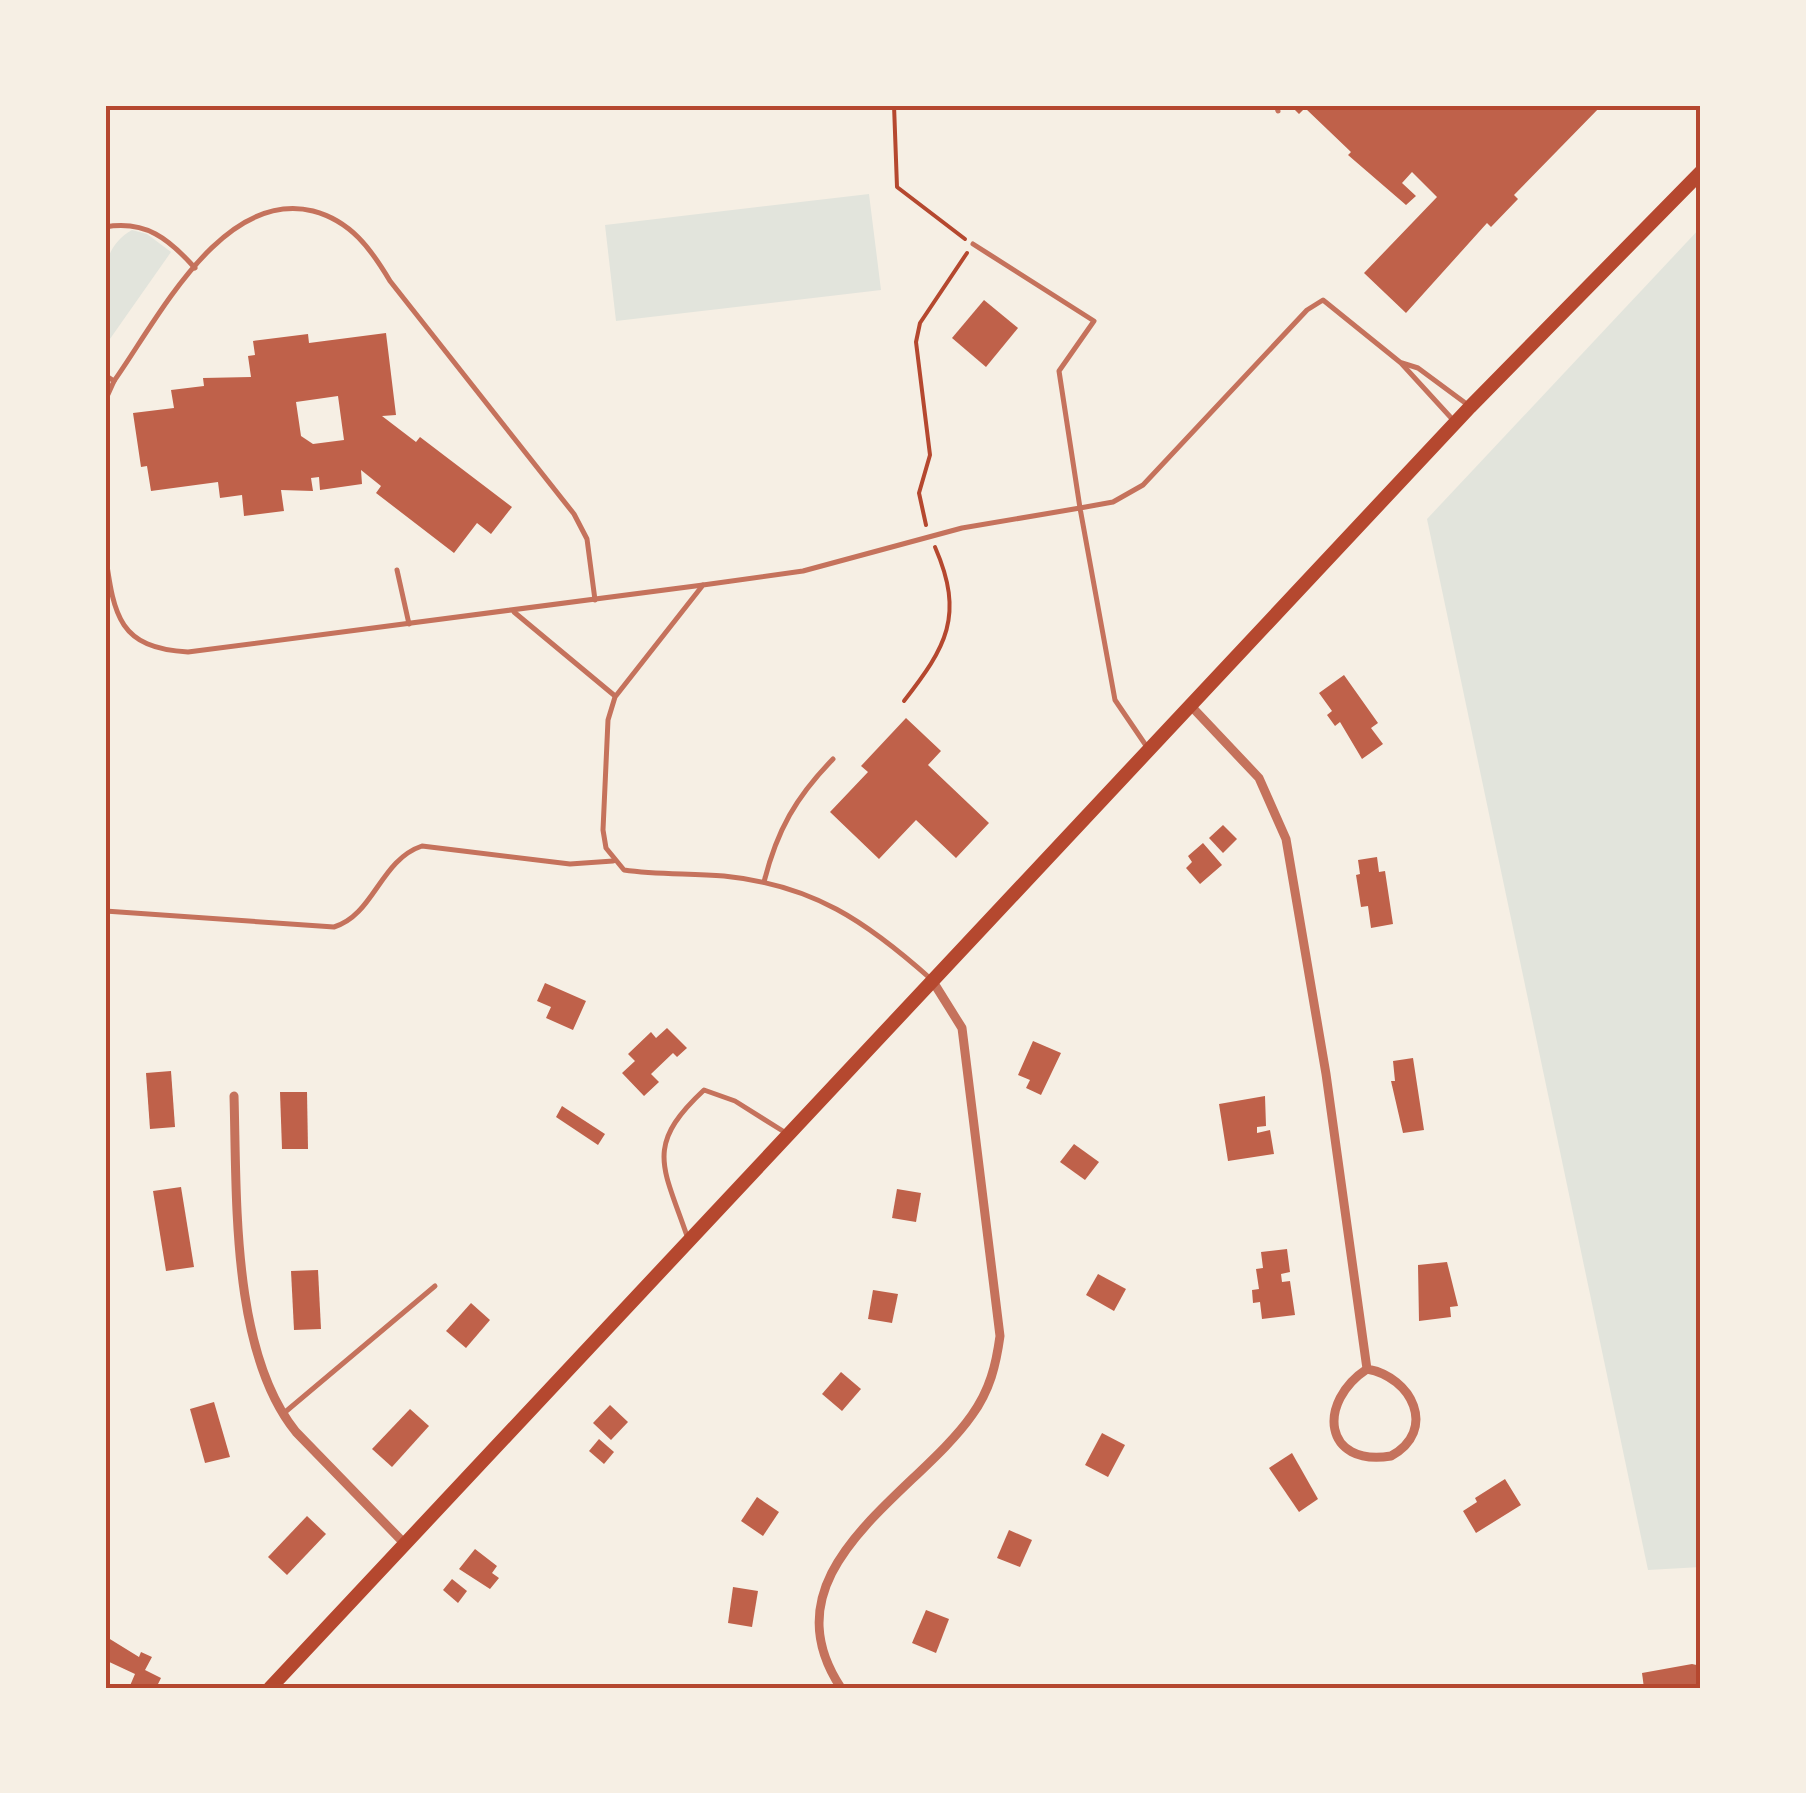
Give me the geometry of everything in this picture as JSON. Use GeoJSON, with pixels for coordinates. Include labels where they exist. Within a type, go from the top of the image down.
{"type":"FeatureCollection","features":[{"type":"Feature","properties":{"kind":"main road"},"geometry":{"type":"LineString","coordinates":[[270,1688],[1470,407],[1701,172]]}},
{"type":"Feature","properties":{"kind":"street"},"geometry":{"type":"LineString","coordinates":[[1191,706],[1259,778],[1286,839],[1326,1074],[1367,1370]]}},
{"type":"Feature","properties":{"kind":"street"},"geometry":{"type":"LineString","coordinates":[[841,1688],[822,1645],[821,1617],[836,1563],[866,1523],[970,1419],[991,1381],[998,1348],[999,1314],[962,1028],[932,980]]}},
{"type":"Feature","properties":{"kind":"street"},"geometry":{"type":"LineString","coordinates":[[234,1096],[247,1292],[258,1357],[282,1414],[403,1542]]}},
{"type":"Feature","properties":{"kind":"street"},"geometry":{"type":"LineString","coordinates":[[1367,1370],[1390,1376],[1404,1385],[1416,1410],[1411,1438],[1391,1456],[1361,1456],[1347,1449],[1334,1427],[1335,1403],[1367,1370]]}},
{"type":"Feature","properties":{"kind":"lane"},"geometry":{"type":"LineString","coordinates":[[105,401],[114,381],[195,268],[236,224],[256,215],[301,208],[342,223],[374,253],[390,282],[574,514],[587,539],[595,600]]}},
{"type":"Feature","properties":{"kind":"lane"},"geometry":{"type":"LineString","coordinates":[[105,227],[140,225],[177,248],[195,268]]}},
{"type":"Feature","properties":{"kind":"lane"},"geometry":{"type":"LineString","coordinates":[[973,244],[1094,322],[1059,371],[1115,700],[1149,750]]}},
{"type":"Feature","properties":{"kind":"lane"},"geometry":{"type":"LineString","coordinates":[[105,552],[120,622],[145,645],[188,652],[803,571],[930,536],[1114,502],[1143,485],[1314,304],[1323,300],[1334,305],[1401,363],[1456,423]]}},
{"type":"Feature","properties":{"kind":"lane"},"geometry":{"type":"LineString","coordinates":[[1401,363],[1418,368],[1470,407]]}},
{"type":"Feature","properties":{"kind":"lane"},"geometry":{"type":"LineString","coordinates":[[105,374],[114,381]]}},
{"type":"Feature","properties":{"kind":"lane"},"geometry":{"type":"LineString","coordinates":[[397,570],[409,624]]}},
{"type":"Feature","properties":{"kind":"lane"},"geometry":{"type":"LineString","coordinates":[[703,585],[615,696],[605,746],[603,830],[614,861],[624,870],[644,873],[791,887],[834,906],[932,980]]}},
{"type":"Feature","properties":{"kind":"lane"},"geometry":{"type":"LineString","coordinates":[[514,612],[615,696]]}},
{"type":"Feature","properties":{"kind":"lane"},"geometry":{"type":"LineString","coordinates":[[764,882],[782,822],[794,802],[833,759]]}},
{"type":"Feature","properties":{"kind":"lane"},"geometry":{"type":"LineString","coordinates":[[105,911],[334,927],[355,915],[405,852],[422,846],[570,864],[614,861]]}},
{"type":"Feature","properties":{"kind":"lane"},"geometry":{"type":"LineString","coordinates":[[688,1239],[666,1175],[662,1146],[674,1117],[704,1090],[735,1100],[787,1134]]}},
{"type":"Feature","properties":{"kind":"lane"},"geometry":{"type":"LineString","coordinates":[[282,1414],[434,1286]]}},
{"type":"Feature","properties":{"kind":"path"},"geometry":{"type":"LineString","coordinates":[[894,105],[896,187],[973,244],[920,324],[916,342],[930,455],[919,504],[944,569],[950,630],[933,664],[904,701]]}},
{"type":"Feature","properties":{"kind":"shaded area"},"geometry":{"type":"Polygon","coordinates":[[[869,194],[881,290],[616,321],[605,225],[869,194]]]}},
{"type":"Feature","properties":{"kind":"shaded area"},"geometry":{"type":"Polygon","coordinates":[[[1701,227],[1701,1567],[1648,1570],[1427,519],[1701,227]]]}},
{"type":"Feature","properties":{"kind":"shaded area"},"geometry":{"type":"Polygon","coordinates":[[[132,230],[147,234],[171,252],[105,346],[106,266],[119,240],[132,230]]]}},
{"type":"Feature","properties":{"kind":"building"},"geometry":{"type":"Polygon","coordinates":[[[1290,105],[1511,105],[1514,109],[1602,105],[1514,195],[1518,199],[1491,227],[1487,223],[1406,313],[1364,273],[1437,197],[1412,172],[1402,183],[1416,196],[1406,205],[1348,155],[1351,152],[1305,108],[1299,114],[1290,105]]]}},
{"type":"Feature","properties":{"kind":"building"},"geometry":{"type":"Polygon","coordinates":[[[984,300],[1018,328],[986,367],[952,338],[984,300]]]}},
{"type":"Feature","properties":{"kind":"building"},"geometry":{"type":"Polygon","coordinates":[[[386,333],[396,415],[382,416],[416,442],[420,437],[512,507],[491,534],[477,523],[454,553],[376,493],[381,486],[361,470],[362,484],[320,490],[319,477],[311,478],[313,491],[281,490],[284,511],[244,516],[242,495],[220,498],[218,482],[151,491],[147,466],[141,467],[133,413],[174,408],[171,390],[204,386],[203,378],[251,377],[248,356],[255,355],[253,341],[308,334],[309,343],[386,333]],[[338,396],[296,402],[301,436],[313,444],[344,440],[338,396]]]}},
{"type":"Feature","properties":{"kind":"building"},"geometry":{"type":"Polygon","coordinates":[[[1344,675],[1378,723],[1371,728],[1383,744],[1362,759],[1340,722],[1335,726],[1327,715],[1332,711],[1319,693],[1344,675]]]}},
{"type":"Feature","properties":{"kind":"building"},"geometry":{"type":"Polygon","coordinates":[[[906,718],[941,751],[928,765],[989,823],[956,858],[916,820],[879,859],[830,812],[868,772],[861,766],[906,718]]]}},
{"type":"Feature","properties":{"kind":"building"},"geometry":{"type":"Polygon","coordinates":[[[1223,825],[1237,839],[1223,853],[1209,838],[1223,825]]]}},
{"type":"Feature","properties":{"kind":"building"},"geometry":{"type":"Polygon","coordinates":[[[1203,843],[1222,865],[1200,884],[1186,868],[1192,862],[1188,856],[1203,843]]]}},
{"type":"Feature","properties":{"kind":"building"},"geometry":{"type":"Polygon","coordinates":[[[1377,857],[1379,872],[1385,871],[1393,924],[1371,928],[1368,906],[1361,907],[1356,875],[1360,874],[1358,860],[1377,857]]]}},
{"type":"Feature","properties":{"kind":"building"},"geometry":{"type":"Polygon","coordinates":[[[545,983],[586,1001],[573,1030],[546,1018],[551,1007],[537,1001],[545,983]]]}},
{"type":"Feature","properties":{"kind":"building"},"geometry":{"type":"Polygon","coordinates":[[[667,1028],[687,1048],[677,1057],[673,1053],[651,1074],[659,1082],[644,1096],[622,1073],[635,1061],[628,1054],[651,1032],[656,1038],[667,1028]]]}},
{"type":"Feature","properties":{"kind":"building"},"geometry":{"type":"Polygon","coordinates":[[[1033,1041],[1061,1053],[1041,1095],[1026,1088],[1030,1080],[1018,1075],[1033,1041]]]}},
{"type":"Feature","properties":{"kind":"building"},"geometry":{"type":"Polygon","coordinates":[[[1413,1058],[1424,1130],[1403,1133],[1391,1081],[1395,1081],[1393,1061],[1413,1058]]]}},
{"type":"Feature","properties":{"kind":"building"},"geometry":{"type":"Polygon","coordinates":[[[171,1071],[175,1127],[150,1129],[146,1073],[171,1071]]]}},
{"type":"Feature","properties":{"kind":"building"},"geometry":{"type":"Polygon","coordinates":[[[280,1092],[307,1092],[308,1149],[282,1149],[280,1092]]]}},
{"type":"Feature","properties":{"kind":"building"},"geometry":{"type":"Polygon","coordinates":[[[1265,1096],[1266,1126],[1257,1127],[1257,1133],[1270,1130],[1274,1154],[1228,1161],[1219,1104],[1265,1096]]]}},
{"type":"Feature","properties":{"kind":"building"},"geometry":{"type":"Polygon","coordinates":[[[562,1106],[605,1134],[598,1145],[556,1117],[562,1106]]]}},
{"type":"Feature","properties":{"kind":"building"},"geometry":{"type":"Polygon","coordinates":[[[1074,1144],[1099,1162],[1085,1180],[1060,1162],[1074,1144]]]}},
{"type":"Feature","properties":{"kind":"building"},"geometry":{"type":"Polygon","coordinates":[[[181,1187],[194,1267],[166,1271],[153,1191],[181,1187]]]}},
{"type":"Feature","properties":{"kind":"building"},"geometry":{"type":"Polygon","coordinates":[[[897,1189],[921,1193],[916,1222],[892,1218],[897,1189]]]}},
{"type":"Feature","properties":{"kind":"building"},"geometry":{"type":"Polygon","coordinates":[[[1287,1249],[1290,1272],[1281,1274],[1282,1282],[1290,1281],[1295,1315],[1262,1319],[1260,1302],[1253,1303],[1252,1290],[1259,1289],[1256,1269],[1263,1268],[1261,1252],[1287,1249]]]}},
{"type":"Feature","properties":{"kind":"building"},"geometry":{"type":"Polygon","coordinates":[[[1447,1262],[1458,1306],[1450,1307],[1451,1317],[1419,1321],[1418,1265],[1447,1262]]]}},
{"type":"Feature","properties":{"kind":"building"},"geometry":{"type":"Polygon","coordinates":[[[318,1270],[321,1329],[294,1330],[291,1271],[318,1270]]]}},
{"type":"Feature","properties":{"kind":"building"},"geometry":{"type":"Polygon","coordinates":[[[1098,1274],[1126,1289],[1114,1311],[1086,1295],[1098,1274]]]}},
{"type":"Feature","properties":{"kind":"building"},"geometry":{"type":"Polygon","coordinates":[[[873,1290],[898,1294],[892,1323],[868,1319],[873,1290]]]}},
{"type":"Feature","properties":{"kind":"building"},"geometry":{"type":"Polygon","coordinates":[[[471,1303],[490,1320],[466,1348],[446,1331],[471,1303]]]}},
{"type":"Feature","properties":{"kind":"building"},"geometry":{"type":"Polygon","coordinates":[[[841,1372],[861,1389],[842,1411],[822,1394],[841,1372]]]}},
{"type":"Feature","properties":{"kind":"building"},"geometry":{"type":"Polygon","coordinates":[[[214,1402],[230,1457],[205,1463],[190,1409],[214,1402]]]}},
{"type":"Feature","properties":{"kind":"building"},"geometry":{"type":"Polygon","coordinates":[[[610,1405],[628,1422],[611,1440],[593,1423],[610,1405]]]}},
{"type":"Feature","properties":{"kind":"building"},"geometry":{"type":"Polygon","coordinates":[[[410,1409],[429,1426],[392,1467],[372,1449],[410,1409]]]}},
{"type":"Feature","properties":{"kind":"building"},"geometry":{"type":"Polygon","coordinates":[[[1102,1433],[1125,1445],[1108,1477],[1085,1465],[1102,1433]]]}},
{"type":"Feature","properties":{"kind":"building"},"geometry":{"type":"Polygon","coordinates":[[[599,1439],[614,1452],[604,1464],[589,1451],[599,1439]]]}},
{"type":"Feature","properties":{"kind":"building"},"geometry":{"type":"Polygon","coordinates":[[[1292,1453],[1318,1499],[1299,1512],[1269,1468],[1292,1453]]]}},
{"type":"Feature","properties":{"kind":"building"},"geometry":{"type":"Polygon","coordinates":[[[1505,1479],[1521,1505],[1476,1533],[1463,1511],[1477,1502],[1475,1498],[1505,1479]]]}},
{"type":"Feature","properties":{"kind":"building"},"geometry":{"type":"Polygon","coordinates":[[[757,1497],[779,1512],[763,1536],[741,1521],[757,1497]]]}},
{"type":"Feature","properties":{"kind":"building"},"geometry":{"type":"Polygon","coordinates":[[[307,1516],[326,1534],[287,1575],[268,1557],[307,1516]]]}},
{"type":"Feature","properties":{"kind":"building"},"geometry":{"type":"Polygon","coordinates":[[[1009,1530],[1032,1540],[1020,1567],[997,1558],[1009,1530]]]}},
{"type":"Feature","properties":{"kind":"building"},"geometry":{"type":"Polygon","coordinates":[[[475,1549],[497,1566],[492,1573],[499,1578],[490,1589],[459,1569],[475,1549]]]}},
{"type":"Feature","properties":{"kind":"building"},"geometry":{"type":"Polygon","coordinates":[[[452,1579],[467,1591],[458,1603],[443,1590],[452,1579]]]}},
{"type":"Feature","properties":{"kind":"building"},"geometry":{"type":"Polygon","coordinates":[[[733,1587],[758,1591],[752,1627],[728,1623],[733,1587]]]}},
{"type":"Feature","properties":{"kind":"building"},"geometry":{"type":"Polygon","coordinates":[[[926,1610],[949,1619],[936,1653],[912,1643],[926,1610]]]}},
{"type":"Feature","properties":{"kind":"building"},"geometry":{"type":"Polygon","coordinates":[[[105,1636],[139,1657],[141,1652],[152,1657],[145,1670],[161,1678],[156,1688],[129,1688],[135,1674],[105,1660],[105,1636]]]}},
{"type":"Feature","properties":{"kind":"building"},"geometry":{"type":"Polygon","coordinates":[[[1692,1664],[1701,1666],[1701,1687],[1644,1688],[1642,1673],[1692,1664]]]}}]}
